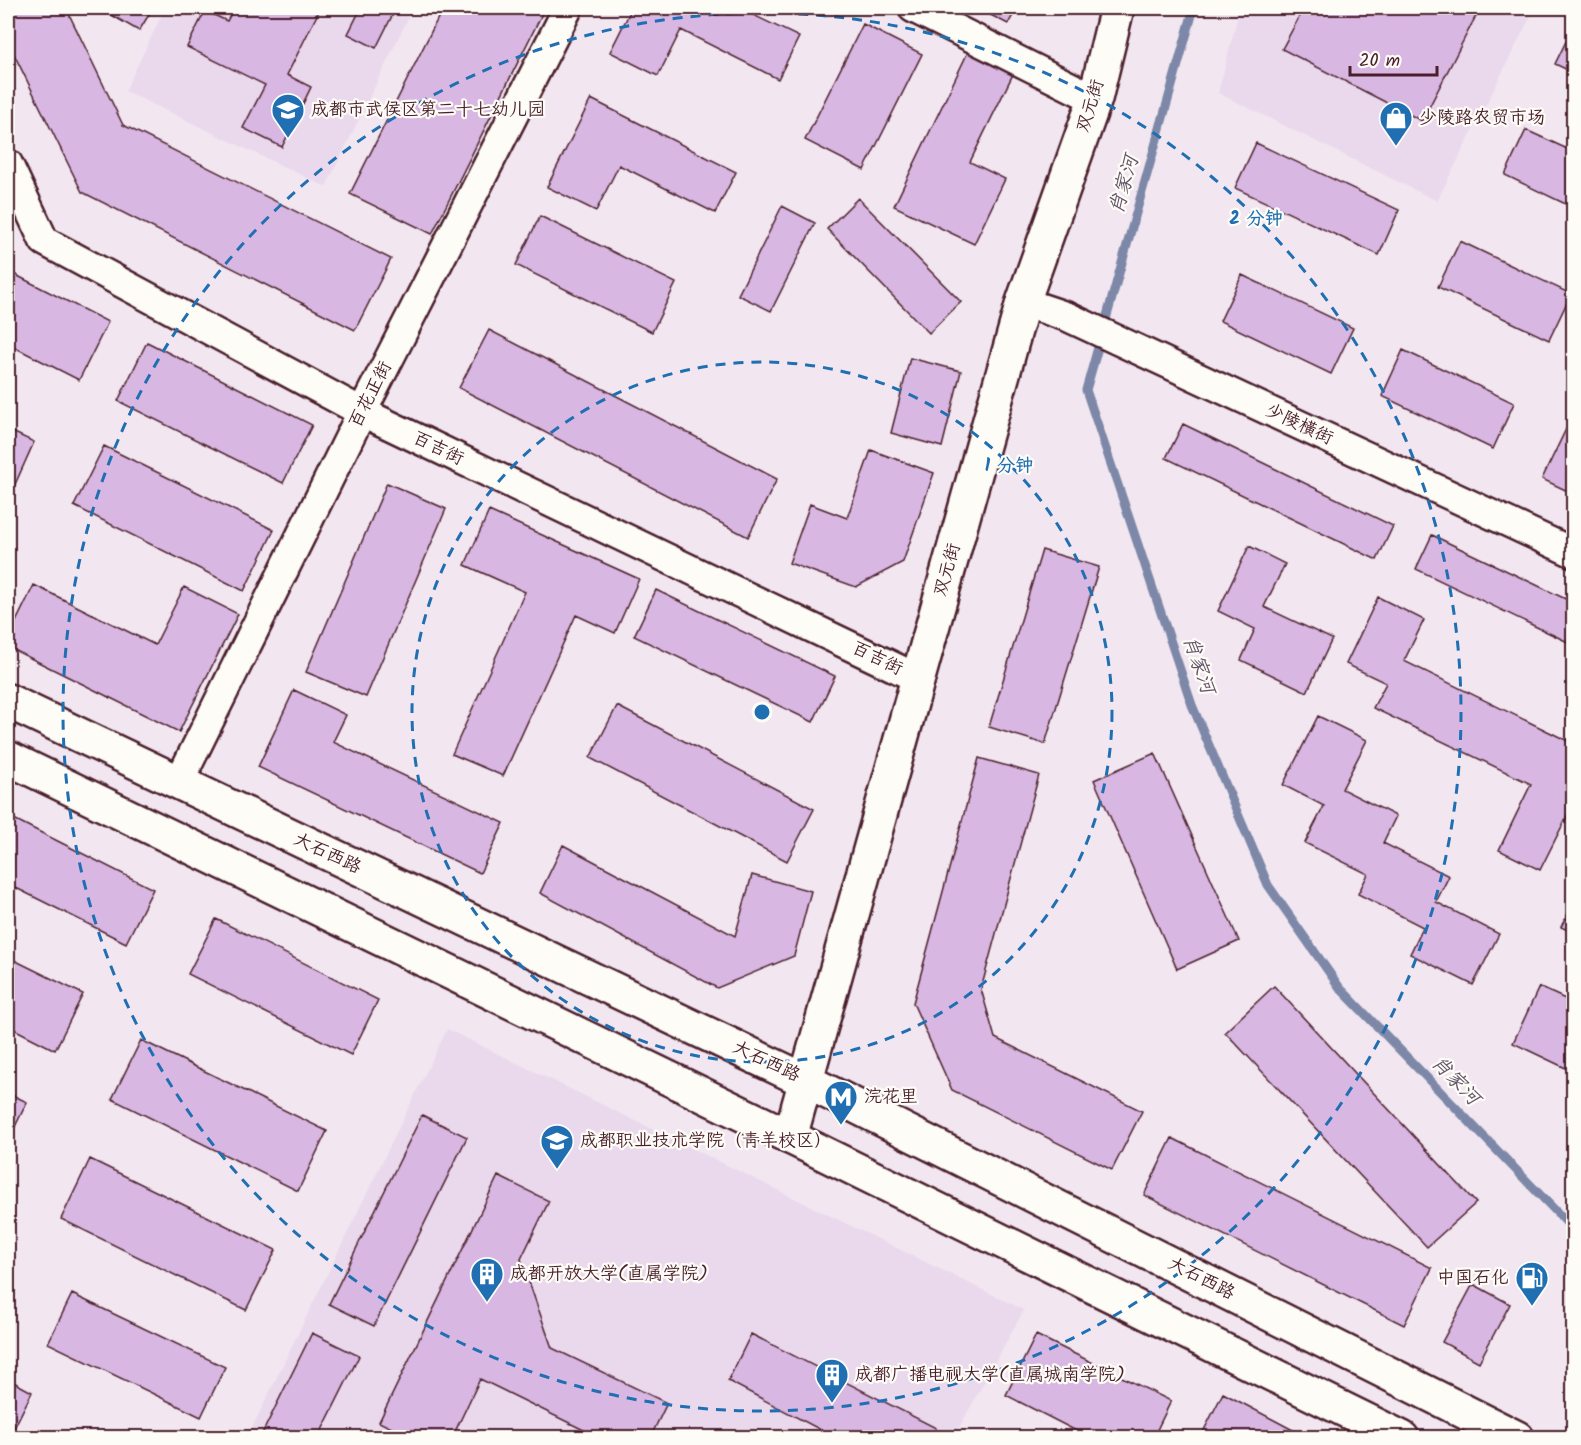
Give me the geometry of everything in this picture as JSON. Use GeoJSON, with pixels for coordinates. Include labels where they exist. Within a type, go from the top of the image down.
{"type":"FeatureCollection","features":[{"type":"Feature","properties":{"kind":"main road","name":"双元街"},"geometry":{"type":"LineString","coordinates":[[790,1137],[1023,302],[1095,99],[1118,8]]}},
{"type":"Feature","properties":{"kind":"main road","name":"大石西路"},"geometry":{"type":"LineString","coordinates":[[8,701],[178,784],[806,1081],[1517,1437]]}},
{"type":"Feature","properties":{"kind":"main road"},"geometry":{"type":"LineString","coordinates":[[8,758],[790,1137],[1386,1434]]}},
{"type":"Feature","properties":{"kind":"street","name":"百花正街"},"geometry":{"type":"LineString","coordinates":[[178,784],[362,412],[568,8]]}},
{"type":"Feature","properties":{"kind":"street"},"geometry":{"type":"LineString","coordinates":[[913,8],[1095,99]]}},
{"type":"Feature","properties":{"kind":"street","name":"百吉街"},"geometry":{"type":"LineString","coordinates":[[8,164],[44,241],[362,412],[917,678]]}},
{"type":"Feature","properties":{"kind":"street","name":"少陵横街"},"geometry":{"type":"LineString","coordinates":[[1023,302],[1068,317],[1574,553]]}},
{"type":"Feature","properties":{"kind":"shaded area","name":"成都市武侯区第二十七幼儿园"},"geometry":{"type":"Polygon","coordinates":[[[165,8],[413,8],[326,187],[125,91],[165,8]]]}},
{"type":"Feature","properties":{"kind":"shaded area","name":"少陵路农贸市场"},"geometry":{"type":"Polygon","coordinates":[[[1240,8],[1535,8],[1437,201],[1218,93],[1240,8]]]}},
{"type":"Feature","properties":{"kind":"shaded area","name":"成都职业技术学院（青羊校区）"},"geometry":{"type":"Polygon","coordinates":[[[447,1029],[1024,1310],[954,1437],[247,1438],[447,1029]]]}},
{"type":"Feature","properties":{"kind":"building"},"geometry":{"type":"Polygon","coordinates":[[[8,8],[66,8],[123,125],[391,259],[355,330],[82,192],[8,42],[8,8]]]}},
{"type":"Feature","properties":{"kind":"building"},"geometry":{"type":"Polygon","coordinates":[[[102,8],[153,8],[139,31],[102,8]]]}},
{"type":"Feature","properties":{"kind":"building"},"geometry":{"type":"Polygon","coordinates":[[[234,8],[312,8],[319,11],[287,75],[311,87],[282,147],[243,128],[265,85],[187,47],[205,11],[227,21],[234,8]]]}},
{"type":"Feature","properties":{"kind":"building"},"geometry":{"type":"Polygon","coordinates":[[[361,8],[396,8],[376,48],[348,34],[361,8]]]}},
{"type":"Feature","properties":{"kind":"building"},"geometry":{"type":"Polygon","coordinates":[[[443,8],[545,8],[432,234],[350,194],[443,8]]]}},
{"type":"Feature","properties":{"kind":"building"},"geometry":{"type":"Polygon","coordinates":[[[632,8],[739,8],[799,37],[778,79],[681,30],[658,76],[610,52],[632,8]]]}},
{"type":"Feature","properties":{"kind":"building"},"geometry":{"type":"Polygon","coordinates":[[[977,8],[1017,8],[1008,24],[977,8]]]}},
{"type":"Feature","properties":{"kind":"building"},"geometry":{"type":"Polygon","coordinates":[[[1304,8],[1480,8],[1422,121],[1282,49],[1304,8]]]}},
{"type":"Feature","properties":{"kind":"building"},"geometry":{"type":"Polygon","coordinates":[[[863,24],[922,54],[864,170],[805,140],[863,24]]]}},
{"type":"Feature","properties":{"kind":"building"},"geometry":{"type":"Polygon","coordinates":[[[1574,25],[1574,73],[1555,64],[1574,25]]]}},
{"type":"Feature","properties":{"kind":"building"},"geometry":{"type":"Polygon","coordinates":[[[969,50],[1014,72],[970,162],[1005,179],[974,244],[894,206],[969,50]]]}},
{"type":"Feature","properties":{"kind":"building"},"geometry":{"type":"Polygon","coordinates":[[[591,99],[736,172],[715,213],[619,165],[596,211],[547,187],[591,99]]]}},
{"type":"Feature","properties":{"kind":"building"},"geometry":{"type":"Polygon","coordinates":[[[1526,130],[1574,152],[1574,208],[1505,175],[1526,130]]]}},
{"type":"Feature","properties":{"kind":"building"},"geometry":{"type":"Polygon","coordinates":[[[1256,143],[1399,210],[1379,255],[1235,188],[1256,143]]]}},
{"type":"Feature","properties":{"kind":"building"},"geometry":{"type":"Polygon","coordinates":[[[858,198],[961,302],[929,333],[827,229],[858,198]]]}},
{"type":"Feature","properties":{"kind":"building"},"geometry":{"type":"Polygon","coordinates":[[[782,206],[815,223],[771,311],[738,295],[782,206]]]}},
{"type":"Feature","properties":{"kind":"building"},"geometry":{"type":"Polygon","coordinates":[[[540,216],[676,283],[652,332],[516,265],[540,216]]]}},
{"type":"Feature","properties":{"kind":"building"},"geometry":{"type":"Polygon","coordinates":[[[1460,241],[1571,294],[1549,340],[1438,287],[1460,241]]]}},
{"type":"Feature","properties":{"kind":"building"},"geometry":{"type":"Polygon","coordinates":[[[8,271],[108,322],[79,380],[8,344],[8,271]]]}},
{"type":"Feature","properties":{"kind":"building"},"geometry":{"type":"Polygon","coordinates":[[[1242,275],[1353,328],[1331,374],[1220,321],[1242,275]]]}},
{"type":"Feature","properties":{"kind":"building"},"geometry":{"type":"Polygon","coordinates":[[[489,330],[777,479],[748,537],[459,388],[489,330]]]}},
{"type":"Feature","properties":{"kind":"building"},"geometry":{"type":"Polygon","coordinates":[[[147,342],[312,425],[283,483],[118,401],[147,342]]]}},
{"type":"Feature","properties":{"kind":"building"},"geometry":{"type":"Polygon","coordinates":[[[1403,350],[1514,403],[1493,449],[1382,396],[1403,350]]]}},
{"type":"Feature","properties":{"kind":"building"},"geometry":{"type":"Polygon","coordinates":[[[910,358],[961,371],[942,447],[891,433],[910,358]]]}},
{"type":"Feature","properties":{"kind":"building"},"geometry":{"type":"Polygon","coordinates":[[[1183,424],[1393,526],[1377,560],[1166,458],[1183,424]]]}},
{"type":"Feature","properties":{"kind":"building"},"geometry":{"type":"Polygon","coordinates":[[[1567,427],[1574,430],[1574,494],[1542,479],[1567,427]]]}},
{"type":"Feature","properties":{"kind":"building"},"geometry":{"type":"Polygon","coordinates":[[[8,430],[34,442],[8,500],[8,430]]]}},
{"type":"Feature","properties":{"kind":"building"},"geometry":{"type":"Polygon","coordinates":[[[104,446],[274,530],[244,591],[74,506],[104,446]]]}},
{"type":"Feature","properties":{"kind":"building"},"geometry":{"type":"Polygon","coordinates":[[[871,450],[934,473],[903,562],[856,587],[789,563],[810,504],[847,518],[871,450]]]}},
{"type":"Feature","properties":{"kind":"building"},"geometry":{"type":"Polygon","coordinates":[[[387,483],[446,509],[366,697],[306,672],[387,483]]]}},
{"type":"Feature","properties":{"kind":"building"},"geometry":{"type":"Polygon","coordinates":[[[489,511],[639,579],[615,633],[576,615],[503,776],[452,754],[525,592],[465,565],[489,511]]]}},
{"type":"Feature","properties":{"kind":"building"},"geometry":{"type":"Polygon","coordinates":[[[1432,535],[1574,603],[1574,645],[1416,569],[1432,535]]]}},
{"type":"Feature","properties":{"kind":"building"},"geometry":{"type":"Polygon","coordinates":[[[1249,546],[1285,564],[1264,607],[1332,639],[1307,692],[1241,660],[1255,629],[1218,611],[1249,546]]]}},
{"type":"Feature","properties":{"kind":"building"},"geometry":{"type":"Polygon","coordinates":[[[1042,550],[1099,567],[1045,744],[989,727],[1042,550]]]}},
{"type":"Feature","properties":{"kind":"building"},"geometry":{"type":"Polygon","coordinates":[[[34,585],[155,645],[184,587],[238,614],[179,732],[8,647],[8,638],[34,585]]]}},
{"type":"Feature","properties":{"kind":"building"},"geometry":{"type":"Polygon","coordinates":[[[656,590],[835,676],[813,722],[634,636],[656,590]]]}},
{"type":"Feature","properties":{"kind":"building"},"geometry":{"type":"Polygon","coordinates":[[[1378,597],[1424,620],[1404,661],[1574,744],[1574,802],[1540,870],[1499,850],[1531,784],[1373,708],[1386,683],[1346,664],[1378,597]]]}},
{"type":"Feature","properties":{"kind":"building"},"geometry":{"type":"Polygon","coordinates":[[[294,690],[346,715],[333,742],[504,823],[480,873],[258,767],[294,690]]]}},
{"type":"Feature","properties":{"kind":"building"},"geometry":{"type":"Polygon","coordinates":[[[617,706],[814,809],[787,861],[590,758],[617,706]]]}},
{"type":"Feature","properties":{"kind":"building"},"geometry":{"type":"Polygon","coordinates":[[[1318,716],[1367,740],[1342,789],[1396,816],[1383,843],[1449,876],[1436,902],[1499,934],[1473,985],[1410,954],[1423,927],[1358,894],[1368,874],[1305,843],[1324,806],[1283,785],[1318,716]]]}},
{"type":"Feature","properties":{"kind":"building"},"geometry":{"type":"Polygon","coordinates":[[[1155,753],[1239,941],[1177,969],[1094,780],[1155,753]]]}},
{"type":"Feature","properties":{"kind":"building"},"geometry":{"type":"Polygon","coordinates":[[[979,758],[1039,775],[981,989],[995,1038],[1142,1111],[1112,1170],[952,1090],[913,1003],[979,758]]]}},
{"type":"Feature","properties":{"kind":"building"},"geometry":{"type":"Polygon","coordinates":[[[8,816],[153,889],[126,943],[8,884],[8,816]]]}},
{"type":"Feature","properties":{"kind":"building"},"geometry":{"type":"Polygon","coordinates":[[[563,845],[735,936],[752,875],[811,891],[794,956],[717,988],[540,893],[563,845]]]}},
{"type":"Feature","properties":{"kind":"building"},"geometry":{"type":"Polygon","coordinates":[[[1574,901],[1574,933],[1561,927],[1574,901]]]}},
{"type":"Feature","properties":{"kind":"building"},"geometry":{"type":"Polygon","coordinates":[[[216,919],[378,1000],[351,1055],[188,974],[216,919]]]}},
{"type":"Feature","properties":{"kind":"building"},"geometry":{"type":"Polygon","coordinates":[[[8,957],[83,994],[55,1050],[8,1026],[8,957]]]}},
{"type":"Feature","properties":{"kind":"building"},"geometry":{"type":"Polygon","coordinates":[[[1274,986],[1476,1203],[1427,1247],[1225,1032],[1274,986]]]}},
{"type":"Feature","properties":{"kind":"building"},"geometry":{"type":"Polygon","coordinates":[[[1539,987],[1574,1003],[1574,1072],[1513,1043],[1539,987]]]}},
{"type":"Feature","properties":{"kind":"building"},"geometry":{"type":"Polygon","coordinates":[[[141,1040],[327,1131],[298,1191],[112,1099],[141,1040]]]}},
{"type":"Feature","properties":{"kind":"building"},"geometry":{"type":"Polygon","coordinates":[[[8,1093],[27,1102],[8,1141],[8,1093]]]}},
{"type":"Feature","properties":{"kind":"building"},"geometry":{"type":"Polygon","coordinates":[[[422,1115],[467,1137],[374,1326],[329,1304],[422,1115]]]}},
{"type":"Feature","properties":{"kind":"building"},"geometry":{"type":"Polygon","coordinates":[[[1172,1138],[1432,1268],[1404,1325],[1144,1195],[1172,1138]]]}},
{"type":"Feature","properties":{"kind":"building"},"geometry":{"type":"Polygon","coordinates":[[[90,1159],[276,1250],[246,1310],[61,1219],[90,1159]]]}},
{"type":"Feature","properties":{"kind":"building","name":"成都开放大学(直属学院)"},"geometry":{"type":"Polygon","coordinates":[[[498,1176],[549,1201],[521,1259],[552,1348],[667,1403],[650,1438],[600,1438],[480,1379],[452,1438],[412,1438],[379,1422],[498,1176]]]}},
{"type":"Feature","properties":{"kind":"building"},"geometry":{"type":"Polygon","coordinates":[[[1473,1284],[1510,1304],[1479,1362],[1442,1342],[1473,1284]]]}},
{"type":"Feature","properties":{"kind":"building"},"geometry":{"type":"Polygon","coordinates":[[[72,1294],[225,1367],[201,1417],[48,1343],[72,1294]]]}},
{"type":"Feature","properties":{"kind":"building"},"geometry":{"type":"Polygon","coordinates":[[[312,1333],[359,1356],[318,1438],[260,1438],[312,1333]]]}},
{"type":"Feature","properties":{"kind":"building","name":"成都广播电视大学(直属城南学院)"},"geometry":{"type":"Polygon","coordinates":[[[751,1334],[936,1428],[931,1438],[836,1438],[728,1381],[751,1334]]]}},
{"type":"Feature","properties":{"kind":"building"},"geometry":{"type":"Polygon","coordinates":[[[1036,1335],[1171,1401],[1153,1438],[1090,1438],[1006,1395],[1036,1335]]]}},
{"type":"Feature","properties":{"kind":"building"},"geometry":{"type":"Polygon","coordinates":[[[8,1379],[32,1392],[9,1438],[8,1438],[8,1379]]]}},
{"type":"Feature","properties":{"kind":"building"},"geometry":{"type":"Polygon","coordinates":[[[1223,1393],[1308,1438],[1200,1438],[1223,1393]]]}},
{"type":"Feature","properties":{"kind":"waterway","name":"肖家河"},"geometry":{"type":"LineString","coordinates":[[1194,8],[1086,390],[1192,705],[1268,885],[1340,988],[1574,1230]]}},
{"type":"Feature","properties":{"kind":"place","name":"成都市武侯区第二十七幼儿园"},"geometry":{"type":"Point","coordinates":[288,139]}},
{"type":"Feature","properties":{"kind":"place","name":"少陵路农贸市场"},"geometry":{"type":"Point","coordinates":[1396,147]}},
{"type":"Feature","properties":{"kind":"place","name":"浣花里"},"geometry":{"type":"Point","coordinates":[841,1126]}},
{"type":"Feature","properties":{"kind":"place","name":"成都职业技术学院（青羊校区）"},"geometry":{"type":"Point","coordinates":[557,1170]}},
{"type":"Feature","properties":{"kind":"place","name":"成都开放大学(直属学院)"},"geometry":{"type":"Point","coordinates":[487,1303]}},
{"type":"Feature","properties":{"kind":"place","name":"中国石化"},"geometry":{"type":"Point","coordinates":[1532,1307]}},
{"type":"Feature","properties":{"kind":"place","name":"成都广播电视大学(直属城南学院)"},"geometry":{"type":"Point","coordinates":[832,1404]}}]}
